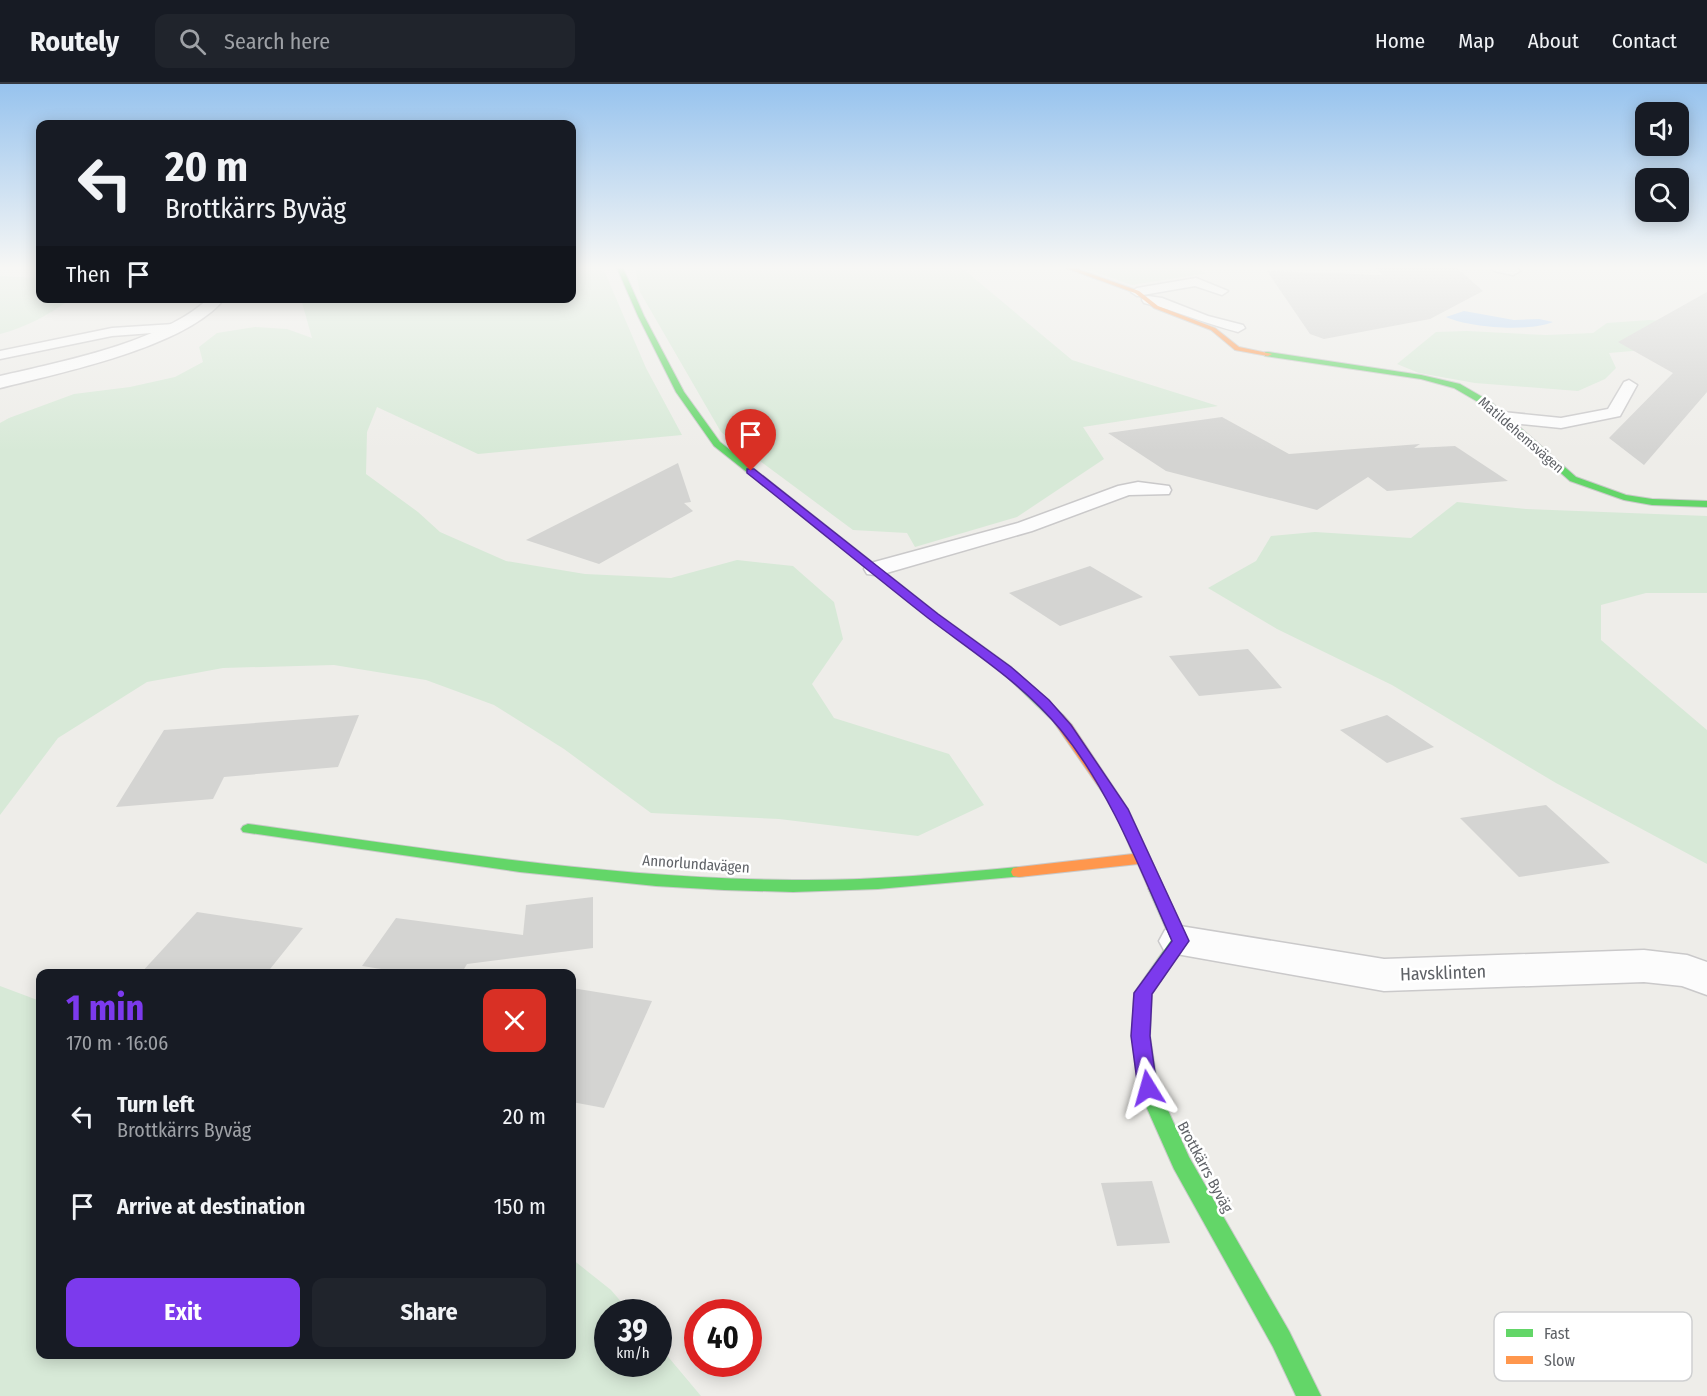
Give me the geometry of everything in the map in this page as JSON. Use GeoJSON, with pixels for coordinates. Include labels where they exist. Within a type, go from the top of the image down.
{"type":"FeatureCollection","features":[{"type":"Feature","properties":{"kind":"street"},"geometry":{"type":"LineString","coordinates":[[0,382],[86,360],[171,329]]}},
{"type":"Feature","properties":{"kind":"street"},"geometry":{"type":"LineString","coordinates":[[649,329],[670,373],[712,438],[934,616],[1006,669],[1044,703],[1067,728],[1121,809],[1180,941]]}},
{"type":"Feature","properties":{"kind":"street","name":"Matildehemsvägen"},"geometry":{"type":"LineString","coordinates":[[1213,329],[1237,349],[1440,380],[1474,394],[1573,479],[1624,497],[1652,502],[1707,504]]}},
{"type":"Feature","properties":{"kind":"street","name":"Annorlundavägen"},"geometry":{"type":"LineString","coordinates":[[248,829],[582,872],[783,886],[897,882],[1144,858]]}},
{"type":"Feature","properties":{"kind":"street","name":"Havsklinten"},"geometry":{"type":"LineString","coordinates":[[1180,941],[1384,975],[1644,966],[1687,971],[1707,979]]}},
{"type":"Feature","properties":{"kind":"street","name":"Brottkärrs Byväg"},"geometry":{"type":"LineString","coordinates":[[1180,941],[1143,993],[1141,1036],[1148,1088],[1181,1163],[1281,1339],[1309,1396]]}},
{"type":"Feature","properties":{"kind":"lane"},"geometry":{"type":"LineString","coordinates":[[0,355],[112,332],[155,329]]}},
{"type":"Feature","properties":{"kind":"lane"},"geometry":{"type":"LineString","coordinates":[[1503,417],[1547,423],[1604,417],[1614,413],[1629,385]]}},
{"type":"Feature","properties":{"kind":"lane"},"geometry":{"type":"LineString","coordinates":[[875,569],[1025,527],[1125,490],[1138,488],[1162,490]]}},
{"type":"Feature","properties":{"kind":"green space"},"geometry":{"type":"Polygon","coordinates":[[[0,329],[15,329],[0,334],[0,329]]]}},
{"type":"Feature","properties":{"kind":"green space"},"geometry":{"type":"Polygon","coordinates":[[[241,329],[288,329],[312,338],[310,329],[629,329],[646,368],[682,435],[478,454],[377,407],[367,432],[366,474],[418,512],[440,532],[506,561],[585,574],[671,578],[737,560],[793,566],[834,602],[843,639],[812,684],[834,718],[949,754],[984,805],[918,836],[779,819],[651,813],[564,749],[494,705],[426,680],[334,665],[223,668],[147,682],[58,738],[0,815],[0,423],[74,394],[130,387],[175,377],[203,362],[199,347],[217,333],[241,329]]]}},
{"type":"Feature","properties":{"kind":"green space"},"geometry":{"type":"Polygon","coordinates":[[[662,329],[1035,329],[1072,360],[1218,406],[1083,427],[1104,459],[1017,517],[915,547],[907,533],[853,530],[721,432],[662,329]]]}},
{"type":"Feature","properties":{"kind":"green space"},"geometry":{"type":"Polygon","coordinates":[[[1598,329],[1696,329],[1655,349],[1609,353],[1616,368],[1605,379],[1578,391],[1475,383],[1419,373],[1397,364],[1436,332],[1467,331],[1546,335],[1593,333],[1598,329]]]}},
{"type":"Feature","properties":{"kind":"green space"},"geometry":{"type":"Polygon","coordinates":[[[1457,502],[1526,509],[1707,516],[1707,593],[1646,593],[1601,605],[1601,640],[1707,730],[1707,864],[1556,783],[1392,685],[1277,629],[1208,588],[1256,561],[1271,536],[1315,532],[1411,538],[1457,502]]]}},
{"type":"Feature","properties":{"kind":"green space"},"geometry":{"type":"Polygon","coordinates":[[[0,986],[36,1000],[36,1359],[576,1359],[576,1262],[619,1299],[594,1299],[594,1377],[672,1377],[672,1361],[701,1396],[0,1396],[0,986]]]}},
{"type":"Feature","properties":{"kind":"building"},"geometry":{"type":"Polygon","coordinates":[[[1307,329],[1376,329],[1324,339],[1310,334],[1307,329]]]}},
{"type":"Feature","properties":{"kind":"building"},"geometry":{"type":"Polygon","coordinates":[[[1641,329],[1707,329],[1707,392],[1644,465],[1609,438],[1673,373],[1618,342],[1641,329]]]}},
{"type":"Feature","properties":{"kind":"building"},"geometry":{"type":"Polygon","coordinates":[[[1222,417],[1289,454],[1420,444],[1414,448],[1455,446],[1508,481],[1387,491],[1368,477],[1317,510],[1166,471],[1108,433],[1222,417]]]}},
{"type":"Feature","properties":{"kind":"building"},"geometry":{"type":"Polygon","coordinates":[[[678,463],[691,502],[684,503],[693,511],[599,564],[526,540],[678,463]]]}},
{"type":"Feature","properties":{"kind":"building"},"geometry":{"type":"Polygon","coordinates":[[[1090,566],[1143,597],[1060,626],[1009,593],[1090,566]]]}},
{"type":"Feature","properties":{"kind":"building"},"geometry":{"type":"Polygon","coordinates":[[[1248,649],[1282,688],[1199,696],[1169,656],[1248,649]]]}},
{"type":"Feature","properties":{"kind":"building"},"geometry":{"type":"Polygon","coordinates":[[[359,715],[338,767],[224,777],[213,799],[116,807],[164,730],[359,715]]]}},
{"type":"Feature","properties":{"kind":"building"},"geometry":{"type":"Polygon","coordinates":[[[1387,715],[1434,747],[1387,763],[1340,730],[1387,715]]]}},
{"type":"Feature","properties":{"kind":"building"},"geometry":{"type":"Polygon","coordinates":[[[1546,805],[1610,863],[1519,877],[1460,818],[1546,805]]]}},
{"type":"Feature","properties":{"kind":"building"},"geometry":{"type":"Polygon","coordinates":[[[593,897],[593,948],[467,964],[464,969],[381,969],[362,966],[396,918],[523,935],[526,905],[593,897]]]}},
{"type":"Feature","properties":{"kind":"building"},"geometry":{"type":"Polygon","coordinates":[[[197,912],[303,928],[270,969],[145,969],[197,912]]]}},
{"type":"Feature","properties":{"kind":"building"},"geometry":{"type":"Polygon","coordinates":[[[576,989],[652,1001],[604,1108],[576,1103],[576,989]]]}},
{"type":"Feature","properties":{"kind":"building"},"geometry":{"type":"Polygon","coordinates":[[[1152,1181],[1170,1243],[1117,1246],[1101,1183],[1152,1181]]]}},
{"type":"Feature","properties":{"kind":"traffic: fast"},"geometry":{"type":"LineString","coordinates":[[648,329],[680,392],[717,444],[934,616],[1006,669],[1058,718]]}},
{"type":"Feature","properties":{"kind":"traffic: fast"},"geometry":{"type":"LineString","coordinates":[[1268,354],[1421,377],[1457,386],[1488,404],[1573,479],[1624,497],[1652,502],[1707,504]]}},
{"type":"Feature","properties":{"kind":"traffic: fast"},"geometry":{"type":"LineString","coordinates":[[248,829],[520,867],[724,884],[849,885],[1019,872]]}},
{"type":"Feature","properties":{"kind":"traffic: fast"},"geometry":{"type":"LineString","coordinates":[[1156,888],[1180,941],[1143,993],[1141,1036],[1148,1088],[1181,1163],[1281,1339],[1309,1396]]}},
{"type":"Feature","properties":{"kind":"traffic: slow"},"geometry":{"type":"LineString","coordinates":[[1213,329],[1237,349],[1268,354]]}},
{"type":"Feature","properties":{"kind":"traffic: slow"},"geometry":{"type":"LineString","coordinates":[[1058,718],[1121,809],[1156,888]]}},
{"type":"Feature","properties":{"kind":"traffic: slow"},"geometry":{"type":"LineString","coordinates":[[1019,872],[1144,858]]}},
{"type":"Feature","properties":{"kind":"route"},"geometry":{"type":"LineString","coordinates":[[751,471],[934,616],[1006,669],[1044,703],[1067,728],[1121,809],[1180,941],[1143,993],[1141,1036],[1148,1088]]}}]}
